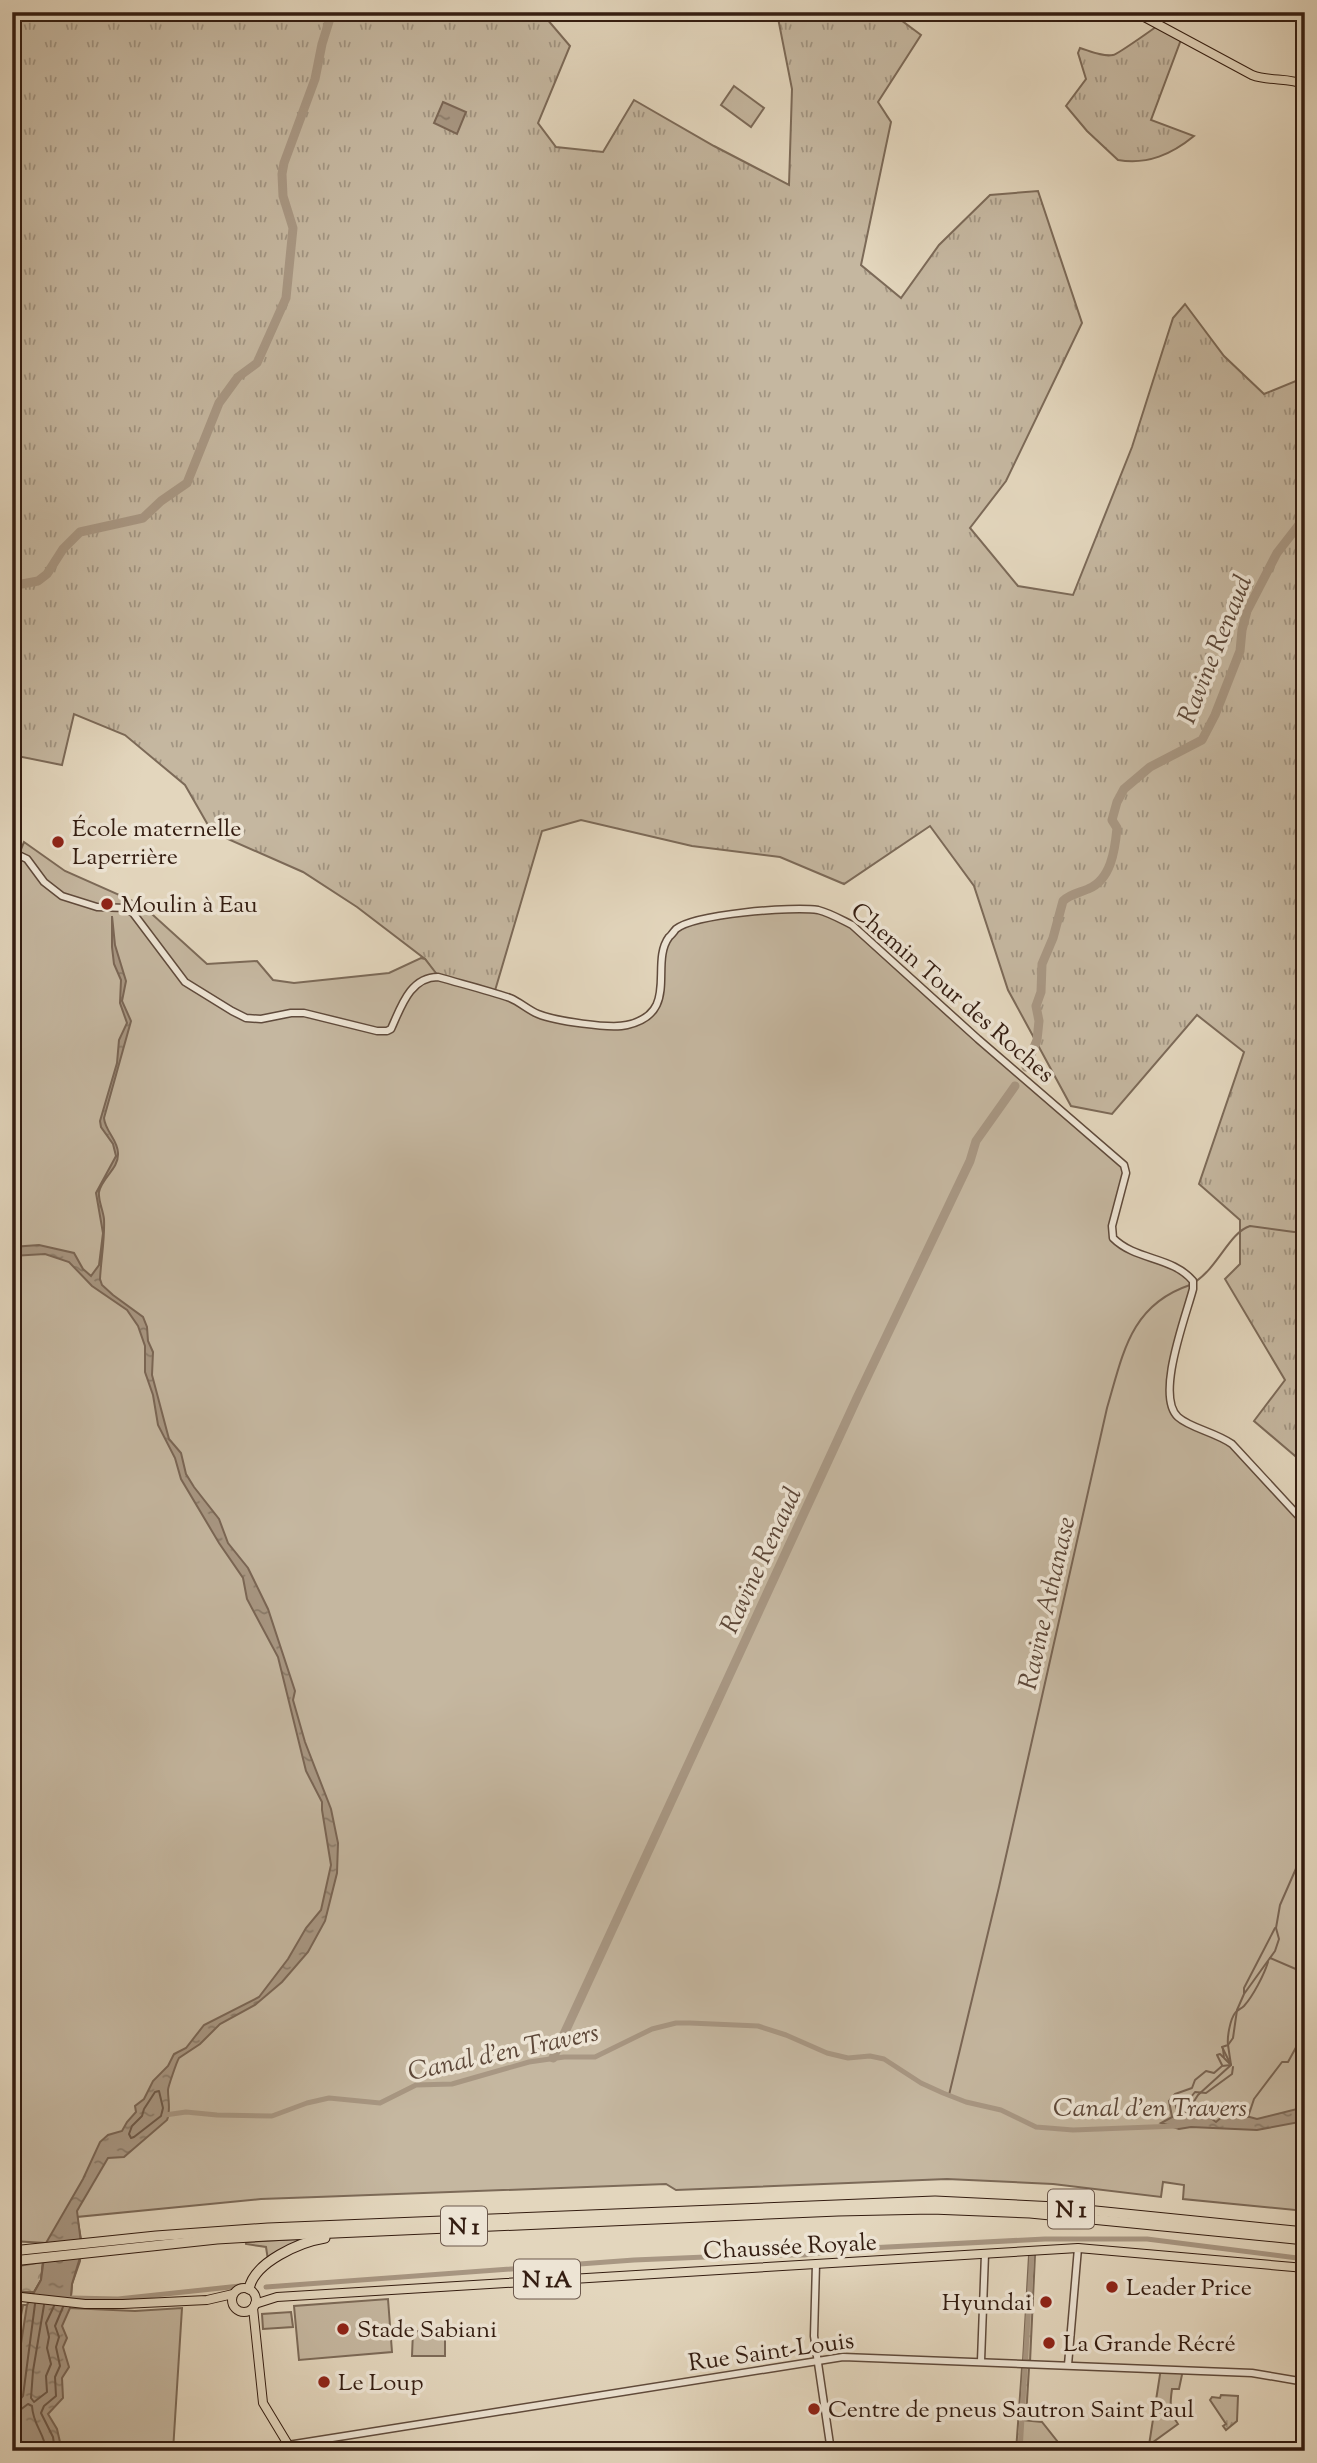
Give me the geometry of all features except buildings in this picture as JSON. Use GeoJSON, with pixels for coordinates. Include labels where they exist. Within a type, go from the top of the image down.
{"type":"FeatureCollection","features":[{"type":"Feature","properties":{"kind":"highway","name":"N 1"},"geometry":{"type":"LineString","coordinates":[[12,2261],[168,2235],[268,2228],[935,2201],[1056,2207],[1305,2232]]}},
{"type":"Feature","properties":{"kind":"highway","name":"N 1"},"geometry":{"type":"LineString","coordinates":[[12,2251],[359,2232],[932,2209],[1042,2213],[1305,2240]]}},
{"type":"Feature","properties":{"kind":"highway"},"geometry":{"type":"LineString","coordinates":[[251,2291],[251,2281],[260,2271],[292,2248],[309,2241],[359,2232]]}},
{"type":"Feature","properties":{"kind":"main road"},"geometry":{"type":"LineString","coordinates":[[1135,12],[1252,75],[1264,79],[1297,81],[1305,85]]}},
{"type":"Feature","properties":{"kind":"main road","name":"Chaussée Royale"},"geometry":{"type":"LineString","coordinates":[[251,2291],[277,2297],[1078,2248],[1305,2268]]}},
{"type":"Feature","properties":{"kind":"main road"},"geometry":{"type":"LineString","coordinates":[[13,2295],[85,2304],[207,2300],[233,2294],[239,2289],[251,2291],[262,2403],[290,2448]]}},
{"type":"Feature","properties":{"kind":"main road"},"geometry":{"type":"LineString","coordinates":[[233,2294],[233,2305],[237,2311],[244,2312],[254,2306]]}},
{"type":"Feature","properties":{"kind":"main road","name":"Chaussée Royale"},"geometry":{"type":"LineString","coordinates":[[254,2306],[277,2297]]}},
{"type":"Feature","properties":{"kind":"main road"},"geometry":{"type":"LineString","coordinates":[[207,2300],[233,2305]]}},
{"type":"Feature","properties":{"kind":"main road"},"geometry":{"type":"LineString","coordinates":[[244,2312],[254,2329]]}},
{"type":"Feature","properties":{"kind":"street","name":"Chemin Tour des Roches"},"geometry":{"type":"LineString","coordinates":[[12,852],[27,859],[44,882],[62,895],[97,907],[126,908],[185,982],[246,1018],[261,1019],[304,1013],[377,1031],[391,1029],[407,993],[431,977],[513,999],[541,1015],[609,1027],[626,1026],[641,1021],[653,1009],[662,994],[664,948],[676,929],[689,923],[774,909],[816,910],[834,915],[852,925],[978,1040],[1124,1165],[1126,1173],[1112,1226],[1114,1238],[1130,1250],[1184,1270],[1193,1281],[1170,1378],[1170,1398],[1175,1414],[1185,1422],[1221,1436],[1232,1444],[1305,1523]]}},
{"type":"Feature","properties":{"kind":"street"},"geometry":{"type":"LineString","coordinates":[[1068,2365],[1078,2248]]}},
{"type":"Feature","properties":{"kind":"street"},"geometry":{"type":"LineString","coordinates":[[981,2361],[985,2254]]}},
{"type":"Feature","properties":{"kind":"street"},"geometry":{"type":"LineString","coordinates":[[816,2264],[814,2329],[831,2451]]}},
{"type":"Feature","properties":{"kind":"street","name":"Rue Saint-Louis"},"geometry":{"type":"LineString","coordinates":[[290,2448],[847,2356],[1252,2372],[1305,2382]]}},
{"type":"Feature","properties":{"kind":"green space"},"geometry":{"type":"Polygon","coordinates":[[[12,12],[541,12],[570,46],[538,123],[556,147],[603,152],[634,100],[789,185],[792,89],[778,18],[786,12],[890,12],[921,35],[878,102],[891,122],[861,265],[901,298],[939,245],[990,195],[1038,191],[1082,323],[1006,481],[970,528],[1018,586],[1073,595],[1132,447],[1173,318],[1185,304],[1224,356],[1264,394],[1296,381],[1305,359],[1305,1461],[1301,1461],[1254,1421],[1285,1380],[1225,1279],[1240,1264],[1240,1220],[1199,1184],[1244,1052],[1197,1015],[1112,1114],[1071,1106],[1008,990],[974,886],[930,826],[844,884],[780,857],[692,846],[581,820],[542,831],[494,994],[438,977],[425,959],[357,907],[303,872],[212,832],[185,785],[125,735],[74,714],[62,765],[12,755],[12,12]]]}},
{"type":"Feature","properties":{"kind":"green space"},"geometry":{"type":"Polygon","coordinates":[[[1159,25],[1182,37],[1151,120],[1194,136],[1159,157],[1139,161],[1118,160],[1087,131],[1066,106],[1086,79],[1078,53],[1080,48],[1113,55],[1159,25]]]}},
{"type":"Feature","properties":{"kind":"green space"},"geometry":{"type":"Polygon","coordinates":[[[734,86],[764,108],[751,127],[721,105],[734,86]]]}},
{"type":"Feature","properties":{"kind":"green space"},"geometry":{"type":"Polygon","coordinates":[[[24,842],[65,871],[142,905],[207,964],[257,961],[273,980],[294,983],[389,973],[421,958],[425,959],[439,977],[513,999],[541,1015],[609,1027],[626,1026],[653,1009],[662,994],[664,948],[676,929],[689,923],[759,910],[816,910],[852,925],[1126,1169],[1112,1234],[1123,1247],[1174,1265],[1193,1281],[1170,1378],[1170,1398],[1179,1418],[1221,1436],[1305,1523],[1305,2211],[1183,2199],[1184,2185],[1163,2182],[1161,2197],[1053,2184],[947,2179],[676,2190],[666,2184],[261,2199],[77,2217],[81,2239],[80,2261],[72,2284],[70,2308],[135,2311],[182,2308],[173,2451],[12,2451],[12,2361],[23,2305],[27,2305],[41,2280],[45,2243],[12,2241],[12,852],[19,854],[24,842]]]}},
{"type":"Feature","properties":{"kind":"green space"},"geometry":{"type":"Polygon","coordinates":[[[297,2239],[297,2242],[268,2260],[266,2247],[246,2244],[246,2242],[297,2239]]]}},
{"type":"Feature","properties":{"kind":"green space"},"geometry":{"type":"Polygon","coordinates":[[[1029,2255],[1035,2255],[1030,2362],[1026,2359],[1023,2361],[1029,2255]]]}},
{"type":"Feature","properties":{"kind":"green space"},"geometry":{"type":"Polygon","coordinates":[[[43,2262],[41,2280],[34,2292],[16,2292],[12,2287],[12,2267],[43,2262]]]}},
{"type":"Feature","properties":{"kind":"green space","name":"Stade Sabiani"},"geometry":{"type":"Polygon","coordinates":[[[388,2299],[392,2352],[299,2360],[294,2306],[388,2299]]]}},
{"type":"Feature","properties":{"kind":"green space"},"geometry":{"type":"Polygon","coordinates":[[[291,2312],[293,2327],[263,2329],[262,2314],[291,2312]]]}},
{"type":"Feature","properties":{"kind":"green space"},"geometry":{"type":"Polygon","coordinates":[[[413,2331],[445,2332],[445,2356],[412,2356],[413,2331]]]}},
{"type":"Feature","properties":{"kind":"green space"},"geometry":{"type":"Polygon","coordinates":[[[1022,2368],[1029,2368],[1024,2451],[1016,2451],[1022,2368]]]}},
{"type":"Feature","properties":{"kind":"green space"},"geometry":{"type":"Polygon","coordinates":[[[1161,2368],[1183,2370],[1179,2389],[1172,2389],[1171,2399],[1172,2411],[1178,2424],[1149,2445],[1161,2368]]]}},
{"type":"Feature","properties":{"kind":"green space"},"geometry":{"type":"Polygon","coordinates":[[[1221,2395],[1238,2396],[1237,2421],[1226,2430],[1223,2426],[1226,2424],[1210,2400],[1212,2397],[1220,2398],[1221,2395]]]}},
{"type":"Feature","properties":{"kind":"green space"},"geometry":{"type":"Polygon","coordinates":[[[1022,2420],[1042,2422],[1065,2451],[1020,2451],[1022,2420]]]}},
{"type":"Feature","properties":{"kind":"water"},"geometry":{"type":"Polygon","coordinates":[[[443,102],[466,112],[457,134],[434,123],[443,102]]]}},
{"type":"Feature","properties":{"kind":"water"},"geometry":{"type":"Polygon","coordinates":[[[112,916],[115,945],[126,981],[122,1001],[131,1021],[104,1118],[116,1144],[118,1159],[99,1192],[104,1219],[100,1279],[102,1285],[113,1295],[143,1317],[153,1352],[152,1375],[169,1439],[181,1453],[186,1474],[194,1487],[219,1519],[228,1543],[248,1568],[268,1609],[295,1691],[293,1700],[305,1742],[331,1809],[338,1843],[337,1873],[325,1921],[308,1952],[282,1982],[255,2005],[220,2024],[200,2044],[179,2058],[168,2088],[167,2120],[124,2157],[108,2158],[77,2211],[82,2251],[72,2284],[70,2308],[62,2326],[67,2338],[63,2347],[69,2367],[62,2378],[63,2398],[48,2414],[57,2429],[62,2451],[12,2451],[17,2369],[27,2305],[41,2280],[46,2243],[83,2179],[100,2142],[108,2135],[122,2131],[136,2112],[135,2106],[144,2099],[153,2081],[168,2066],[174,2054],[186,2048],[204,2025],[259,1997],[321,1910],[331,1865],[322,1802],[306,1771],[278,1657],[247,1599],[243,1578],[181,1479],[175,1458],[158,1425],[153,1395],[145,1372],[145,1346],[138,1326],[127,1310],[92,1286],[69,1262],[45,1254],[12,1256],[12,1247],[39,1245],[74,1253],[83,1269],[91,1276],[99,1265],[103,1233],[96,1193],[116,1156],[113,1144],[100,1121],[117,1063],[119,1040],[127,1023],[120,1003],[121,980],[114,964],[112,916]]]}},
{"type":"Feature","properties":{"kind":"water"},"geometry":{"type":"Polygon","coordinates":[[[1305,2107],[1305,2121],[1257,2130],[1191,2127],[1179,2129],[1161,2123],[1172,2117],[1185,2117],[1185,2112],[1189,2109],[1189,2114],[1203,2112],[1216,2122],[1224,2115],[1235,2113],[1257,2119],[1305,2107]]]}},
{"type":"Feature","properties":{"kind":"waterway"},"geometry":{"type":"LineString","coordinates":[[12,583],[38,581],[47,574],[63,549],[80,532],[143,518],[187,483],[219,403],[238,377],[257,363],[286,298],[293,228],[283,196],[284,163],[315,79],[332,12]]}},
{"type":"Feature","properties":{"kind":"waterway","name":"Ravine Renaud"},"geometry":{"type":"LineString","coordinates":[[1305,415],[1305,464]]}},
{"type":"Feature","properties":{"kind":"waterway","name":"Ravine Renaud"},"geometry":{"type":"LineString","coordinates":[[1026,1067],[1037,1040],[1039,1021],[1036,1006],[1041,992],[1042,964],[1053,938],[1063,901],[1096,885],[1107,872],[1117,828],[1112,820],[1124,789],[1150,767],[1202,740],[1215,715],[1240,651],[1247,611],[1277,553],[1305,517]]}},
{"type":"Feature","properties":{"kind":"waterway","name":"Ravine Renaud"},"geometry":{"type":"LineString","coordinates":[[553,2058],[857,1398],[970,1161],[976,1141],[1015,1086]]}},
{"type":"Feature","properties":{"kind":"waterway","name":"Ravine Athanase"},"geometry":{"type":"LineString","coordinates":[[1195,1282],[1210,1268],[1236,1235],[1250,1226],[1305,1231]]}},
{"type":"Feature","properties":{"kind":"waterway","name":"Ravine Athanase"},"geometry":{"type":"LineString","coordinates":[[949,2095],[1118,1369],[1124,1351],[1142,1318],[1154,1305],[1190,1285]]}},
{"type":"Feature","properties":{"kind":"waterway"},"geometry":{"type":"LineString","coordinates":[[1189,2109],[1198,2095],[1231,2065],[1228,2045],[1233,2038],[1237,2010],[1244,1994],[1275,1951],[1279,1939],[1276,1928],[1280,1905],[1305,1848]]}},
{"type":"Feature","properties":{"kind":"waterway"},"geometry":{"type":"LineString","coordinates":[[1244,1993],[1244,1988],[1275,1928]]}},
{"type":"Feature","properties":{"kind":"waterway"},"geometry":{"type":"LineString","coordinates":[[1270,1958],[1305,1973]]}},
{"type":"Feature","properties":{"kind":"waterway"},"geometry":{"type":"LineString","coordinates":[[1172,2117],[1169,2101],[1175,2094],[1192,2088],[1195,2080],[1206,2071],[1214,2073],[1222,2066],[1231,2065],[1222,2047],[1228,2045],[1228,2033],[1236,2012],[1251,1997],[1268,1962]]}},
{"type":"Feature","properties":{"kind":"waterway","name":"Canal d'en Travers"},"geometry":{"type":"LineString","coordinates":[[165,2115],[186,2112],[272,2116],[329,2098],[380,2103],[416,2085],[452,2084],[529,2062],[564,2057],[595,2057],[652,2029],[676,2023],[690,2023],[758,2026],[827,2053],[848,2058],[870,2056],[884,2059],[921,2083],[943,2093],[966,2102],[1001,2110],[1036,2127],[1073,2130],[1177,2126]]}},
{"type":"Feature","properties":{"kind":"waterway"},"geometry":{"type":"LineString","coordinates":[[1248,2117],[1254,2099],[1282,2062],[1288,2062],[1305,2031]]}},
{"type":"Feature","properties":{"kind":"waterway"},"geometry":{"type":"LineString","coordinates":[[1223,2049],[1224,2058],[1229,2063]]}},
{"type":"Feature","properties":{"kind":"waterway"},"geometry":{"type":"LineString","coordinates":[[1222,2065],[1217,2055],[1223,2057]]}},
{"type":"Feature","properties":{"kind":"waterway"},"geometry":{"type":"LineString","coordinates":[[1179,2117],[1175,2103],[1191,2097],[1195,2092],[1206,2093],[1232,2074],[1233,2067]]}},
{"type":"Feature","properties":{"kind":"waterway"},"geometry":{"type":"LineString","coordinates":[[266,2287],[634,2260],[804,2255],[849,2249],[1045,2239],[1147,2239],[1305,2259]]}},
{"type":"Feature","properties":{"kind":"waterway"},"geometry":{"type":"LineString","coordinates":[[1020,2451],[1032,2251]]}},
{"type":"Feature","properties":{"kind":"waterway"},"geometry":{"type":"LineString","coordinates":[[72,2298],[118,2299],[240,2286]]}},
{"type":"Feature","properties":{"kind":"place","name":"École maternelle Laperrière"},"geometry":{"type":"Point","coordinates":[58,842]}},
{"type":"Feature","properties":{"kind":"place","name":"Moulin à Eau"},"geometry":{"type":"Point","coordinates":[107,904]}},
{"type":"Feature","properties":{"kind":"place","name":"Leader Price"},"geometry":{"type":"Point","coordinates":[1112,2287]}},
{"type":"Feature","properties":{"kind":"place","name":"Hyundai"},"geometry":{"type":"Point","coordinates":[1046,2302]}},
{"type":"Feature","properties":{"kind":"place","name":"Stade Sabiani"},"geometry":{"type":"Point","coordinates":[343,2329]}},
{"type":"Feature","properties":{"kind":"place","name":"La Grande Récré"},"geometry":{"type":"Point","coordinates":[1049,2343]}},
{"type":"Feature","properties":{"kind":"place","name":"Le Loup"},"geometry":{"type":"Point","coordinates":[324,2382]}},
{"type":"Feature","properties":{"kind":"place","name":"Centre de pneus Sautron Saint Paul"},"geometry":{"type":"Point","coordinates":[814,2409]}}]}
